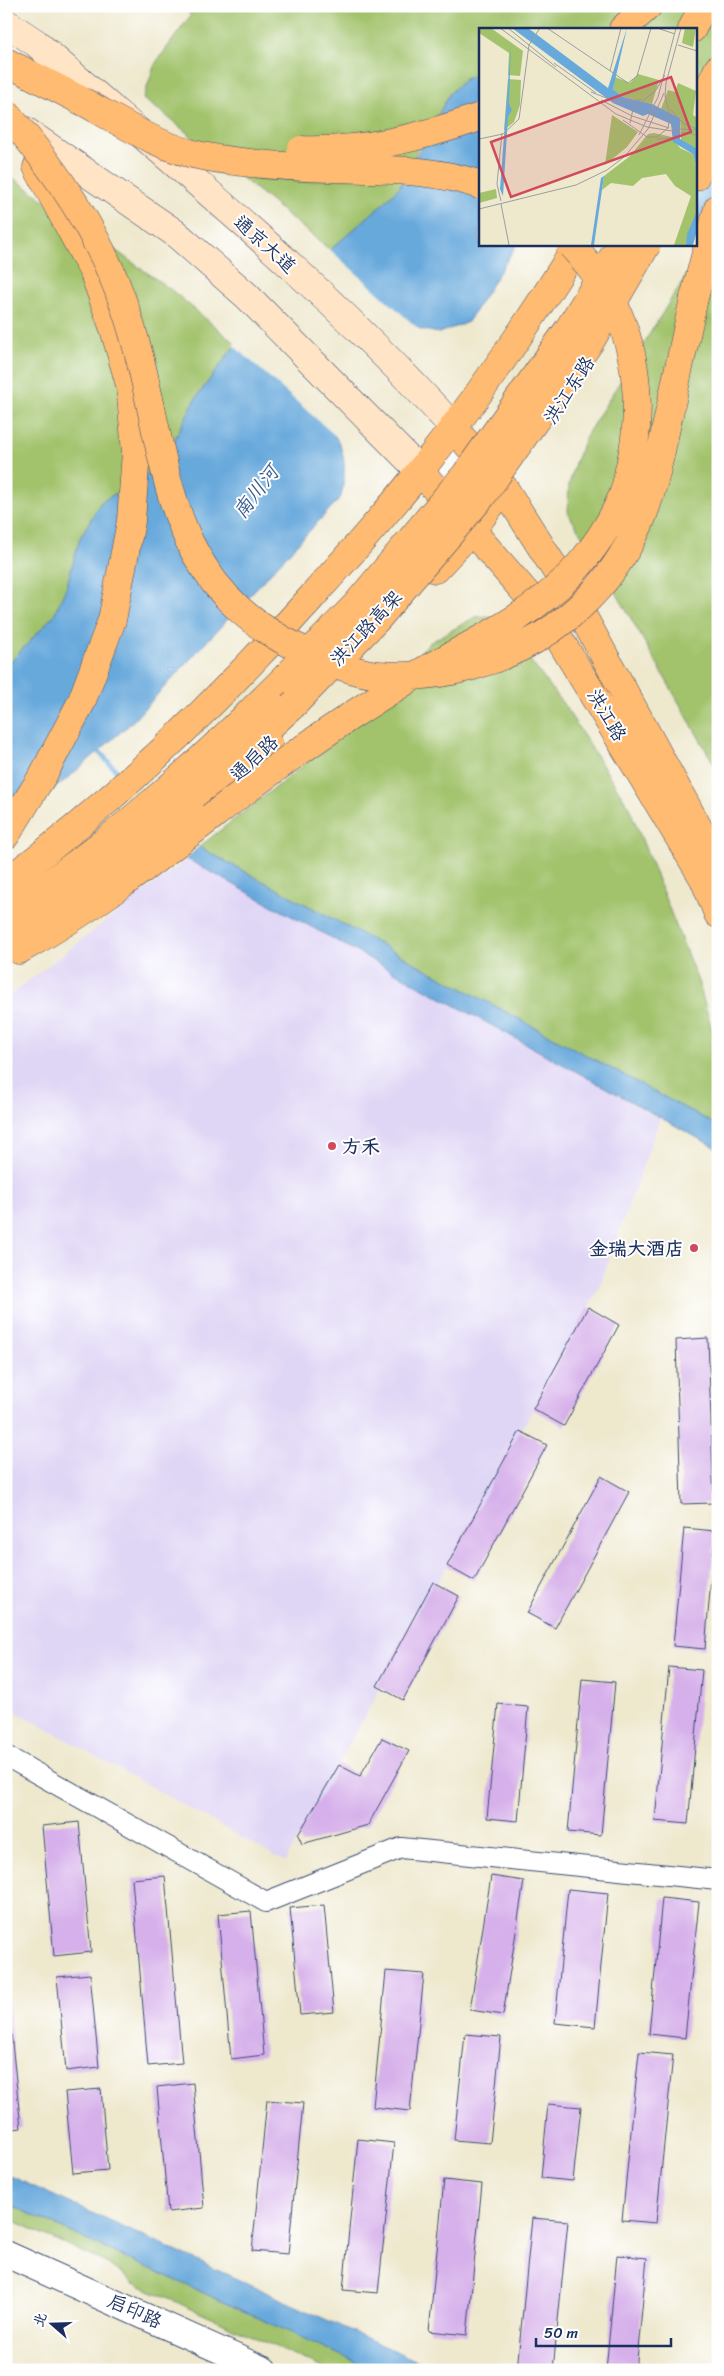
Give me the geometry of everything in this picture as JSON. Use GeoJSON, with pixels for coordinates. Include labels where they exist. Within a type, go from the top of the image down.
{"type":"FeatureCollection","features":[{"type":"Feature","properties":{"kind":"main road"},"geometry":{"type":"LineString","coordinates":[[624,28],[648,6]]}},
{"type":"Feature","properties":{"kind":"main road"},"geometry":{"type":"LineString","coordinates":[[692,28],[703,6]]}},
{"type":"Feature","properties":{"kind":"main road","name":"通京大道"},"geometry":{"type":"LineString","coordinates":[[6,23],[36,43],[341,312],[401,370],[453,427],[504,488]]}},
{"type":"Feature","properties":{"kind":"main road"},"geometry":{"type":"LineString","coordinates":[[6,62],[158,142],[202,156],[270,165],[433,173],[461,178],[479,185]]}},
{"type":"Feature","properties":{"kind":"main road"},"geometry":{"type":"LineString","coordinates":[[696,115],[718,69]]}},
{"type":"Feature","properties":{"kind":"main road"},"geometry":{"type":"LineString","coordinates":[[82,101],[174,132],[216,143],[272,150],[322,151],[382,145],[433,133],[479,116]]}},
{"type":"Feature","properties":{"kind":"main road"},"geometry":{"type":"LineString","coordinates":[[696,174],[718,112]]}},
{"type":"Feature","properties":{"kind":"main road"},"geometry":{"type":"LineString","coordinates":[[6,113],[43,156],[68,191],[90,227],[108,268],[124,306],[145,376],[154,428],[169,490],[183,530],[208,576],[236,606],[270,634],[342,667],[378,676],[447,673],[499,659],[546,635],[574,613],[599,589],[616,566],[636,531],[652,488],[694,298],[718,208]]}},
{"type":"Feature","properties":{"kind":"main road"},"geometry":{"type":"LineString","coordinates":[[6,119],[175,233],[247,296],[364,412],[420,472],[471,531]]}},
{"type":"Feature","properties":{"kind":"main road"},"geometry":{"type":"LineString","coordinates":[[6,119],[56,200],[94,273],[114,329],[130,385],[136,452],[131,521],[112,620],[80,703],[43,775],[6,835]]}},
{"type":"Feature","properties":{"kind":"main road"},"geometry":{"type":"LineString","coordinates":[[6,957],[59,928],[125,883],[268,773],[326,732],[367,705],[532,606],[571,574],[602,534],[623,497],[633,455],[638,413],[635,370],[620,320],[607,291],[584,259],[571,245]]}},
{"type":"Feature","properties":{"kind":"main road"},"geometry":{"type":"LineString","coordinates":[[8,881],[56,845],[140,774],[219,698],[364,539],[420,472],[453,427],[577,245]]}},
{"type":"Feature","properties":{"kind":"main road","name":"洪江路高架"},"geometry":{"type":"LineString","coordinates":[[6,913],[44,888],[177,780],[235,728],[356,605],[466,474],[568,330],[620,245]]}},
{"type":"Feature","properties":{"kind":"main road","name":"洪江路高架"},"geometry":{"type":"LineString","coordinates":[[6,940],[106,870],[195,794],[292,706],[378,618],[482,496],[590,342],[646,245]]}},
{"type":"Feature","properties":{"kind":"main road","name":"洪江东路"},"geometry":{"type":"LineString","coordinates":[[471,531],[504,488],[559,407],[660,245]]}},
{"type":"Feature","properties":{"kind":"main road","name":"洪江路"},"geometry":{"type":"LineString","coordinates":[[504,488],[569,591],[718,864]]}},
{"type":"Feature","properties":{"kind":"main road","name":"洪江路"},"geometry":{"type":"LineString","coordinates":[[471,531],[508,570],[554,629],[704,879],[718,914]]}},
{"type":"Feature","properties":{"kind":"main road","name":"通启路"},"geometry":{"type":"LineString","coordinates":[[6,950],[80,901],[210,800],[299,717],[471,531]]}},
{"type":"Feature","properties":{"kind":"street"},"geometry":{"type":"LineString","coordinates":[[6,1756],[266,1902],[401,1848],[718,1880]]}},
{"type":"Feature","properties":{"kind":"street","name":"启印路"},"geometry":{"type":"LineString","coordinates":[[6,2254],[264,2370]]}},
{"type":"Feature","properties":{"kind":"shaded area"},"geometry":{"type":"Polygon","coordinates":[[[187,859],[660,1118],[599,1288],[285,1862],[6,1706],[6,998],[187,859]]]}},
{"type":"Feature","properties":{"kind":"green space"},"geometry":{"type":"Polygon","coordinates":[[[180,6],[718,6],[718,146],[696,138],[696,28],[479,28],[479,74],[465,79],[419,146],[400,186],[385,202],[330,250],[163,113],[143,99],[155,64],[191,15],[180,6]]]}},
{"type":"Feature","properties":{"kind":"green space"},"geometry":{"type":"Polygon","coordinates":[[[6,173],[170,289],[236,344],[196,398],[168,452],[143,478],[101,502],[80,538],[66,588],[54,615],[6,667],[6,173]]]}},
{"type":"Feature","properties":{"kind":"green space"},"geometry":{"type":"Polygon","coordinates":[[[703,248],[718,251],[718,771],[605,573],[568,513],[569,485],[575,463],[586,436],[703,248]]]}},
{"type":"Feature","properties":{"kind":"green space"},"geometry":{"type":"Polygon","coordinates":[[[488,616],[500,621],[564,705],[629,807],[699,984],[718,1051],[718,1126],[199,847],[341,736],[429,643],[475,617],[488,616]]]}},
{"type":"Feature","properties":{"kind":"green space"},"geometry":{"type":"Polygon","coordinates":[[[6,2203],[373,2370],[327,2370],[132,2282],[108,2264],[6,2217],[6,2203]]]}},
{"type":"Feature","properties":{"kind":"water","name":"南川河"},"geometry":{"type":"Polygon","coordinates":[[[479,74],[479,245],[516,245],[468,322],[439,333],[418,329],[330,429],[340,445],[344,461],[341,497],[131,723],[17,820],[6,826],[6,667],[54,615],[66,588],[80,538],[101,502],[142,478],[168,452],[196,398],[236,344],[330,250],[385,202],[400,186],[450,93],[465,79],[479,74]]]}},
{"type":"Feature","properties":{"kind":"water"},"geometry":{"type":"Polygon","coordinates":[[[696,138],[718,146],[718,251],[695,245],[696,138]]]}},
{"type":"Feature","properties":{"kind":"water"},"geometry":{"type":"Polygon","coordinates":[[[199,847],[718,1126],[718,1149],[187,859],[199,847]]]}},
{"type":"Feature","properties":{"kind":"water"},"geometry":{"type":"Polygon","coordinates":[[[6,2174],[437,2370],[373,2370],[6,2203],[6,2174]]]}},
{"type":"Feature","properties":{"kind":"pier"},"geometry":{"type":"Polygon","coordinates":[[[328,248],[422,332],[419,331],[333,429],[339,439],[233,345],[328,248]]]}},
{"type":"Feature","properties":{"kind":"building"},"geometry":{"type":"Polygon","coordinates":[[[588,1307],[619,1325],[564,1426],[533,1409],[588,1307]]]}},
{"type":"Feature","properties":{"kind":"building"},"geometry":{"type":"Polygon","coordinates":[[[708,1338],[714,1503],[681,1504],[676,1340],[708,1338]]]}},
{"type":"Feature","properties":{"kind":"building"},"geometry":{"type":"Polygon","coordinates":[[[520,1431],[547,1445],[474,1581],[447,1566],[520,1431]]]}},
{"type":"Feature","properties":{"kind":"building"},"geometry":{"type":"Polygon","coordinates":[[[601,1476],[629,1492],[555,1628],[527,1613],[601,1476]]]}},
{"type":"Feature","properties":{"kind":"building"},"geometry":{"type":"Polygon","coordinates":[[[684,1528],[715,1531],[705,1649],[673,1646],[684,1528]]]}},
{"type":"Feature","properties":{"kind":"building"},"geometry":{"type":"Polygon","coordinates":[[[433,1582],[459,1596],[403,1700],[377,1686],[433,1582]]]}},
{"type":"Feature","properties":{"kind":"building"},"geometry":{"type":"Polygon","coordinates":[[[669,1667],[702,1670],[688,1824],[655,1821],[669,1667]]]}},
{"type":"Feature","properties":{"kind":"building"},"geometry":{"type":"Polygon","coordinates":[[[582,1679],[615,1682],[601,1835],[568,1832],[582,1679]]]}},
{"type":"Feature","properties":{"kind":"building"},"geometry":{"type":"Polygon","coordinates":[[[498,1704],[528,1707],[518,1821],[487,1818],[498,1704]]]}},
{"type":"Feature","properties":{"kind":"building"},"geometry":{"type":"Polygon","coordinates":[[[382,1738],[409,1751],[368,1825],[302,1844],[298,1835],[339,1765],[360,1776],[382,1738]]]}},
{"type":"Feature","properties":{"kind":"building"},"geometry":{"type":"Polygon","coordinates":[[[79,1822],[91,1952],[54,1956],[42,1826],[79,1822]]]}},
{"type":"Feature","properties":{"kind":"building"},"geometry":{"type":"Polygon","coordinates":[[[165,1876],[182,2063],[148,2066],[132,1879],[165,1876]]]}},
{"type":"Feature","properties":{"kind":"building"},"geometry":{"type":"Polygon","coordinates":[[[491,1876],[524,1881],[503,2015],[470,2010],[491,1876]]]}},
{"type":"Feature","properties":{"kind":"building"},"geometry":{"type":"Polygon","coordinates":[[[568,1889],[608,1893],[595,2027],[555,2023],[568,1889]]]}},
{"type":"Feature","properties":{"kind":"building"},"geometry":{"type":"Polygon","coordinates":[[[662,1898],[699,1902],[685,2038],[649,2034],[662,1898]]]}},
{"type":"Feature","properties":{"kind":"building"},"geometry":{"type":"Polygon","coordinates":[[[324,1905],[334,2012],[300,2015],[290,1908],[324,1905]]]}},
{"type":"Feature","properties":{"kind":"building"},"geometry":{"type":"Polygon","coordinates":[[[251,1911],[264,2055],[231,2059],[218,1914],[251,1911]]]}},
{"type":"Feature","properties":{"kind":"building"},"geometry":{"type":"Polygon","coordinates":[[[386,1971],[424,1974],[410,2111],[373,2107],[386,1971]]]}},
{"type":"Feature","properties":{"kind":"building"},"geometry":{"type":"Polygon","coordinates":[[[90,1974],[99,2067],[66,2071],[57,1977],[90,1974]]]}},
{"type":"Feature","properties":{"kind":"building"},"geometry":{"type":"Polygon","coordinates":[[[6,1985],[21,2128],[6,2130],[6,1985]]]}},
{"type":"Feature","properties":{"kind":"building"},"geometry":{"type":"Polygon","coordinates":[[[465,2034],[501,2037],[490,2143],[454,2140],[465,2034]]]}},
{"type":"Feature","properties":{"kind":"building"},"geometry":{"type":"Polygon","coordinates":[[[639,2052],[673,2055],[656,2223],[622,2220],[639,2052]]]}},
{"type":"Feature","properties":{"kind":"building"},"geometry":{"type":"Polygon","coordinates":[[[193,2083],[204,2208],[168,2212],[157,2087],[193,2083]]]}},
{"type":"Feature","properties":{"kind":"building"},"geometry":{"type":"Polygon","coordinates":[[[101,2089],[108,2170],[73,2173],[65,2092],[101,2089]]]}},
{"type":"Feature","properties":{"kind":"building"},"geometry":{"type":"Polygon","coordinates":[[[267,2100],[303,2103],[288,2254],[252,2251],[267,2100]]]}},
{"type":"Feature","properties":{"kind":"building"},"geometry":{"type":"Polygon","coordinates":[[[548,2104],[581,2107],[573,2181],[541,2178],[548,2104]]]}},
{"type":"Feature","properties":{"kind":"building"},"geometry":{"type":"Polygon","coordinates":[[[358,2139],[394,2143],[378,2293],[343,2290],[358,2139]]]}},
{"type":"Feature","properties":{"kind":"building"},"geometry":{"type":"Polygon","coordinates":[[[444,2180],[482,2184],[467,2335],[429,2331],[444,2180]]]}},
{"type":"Feature","properties":{"kind":"building"},"geometry":{"type":"Polygon","coordinates":[[[532,2218],[568,2221],[553,2370],[517,2370],[532,2218]]]}},
{"type":"Feature","properties":{"kind":"building"},"geometry":{"type":"Polygon","coordinates":[[[617,2255],[647,2258],[636,2370],[606,2370],[617,2255]]]}},
{"type":"Feature","properties":{"kind":"waterway"},"geometry":{"type":"LineString","coordinates":[[94,746],[123,778]]}},
{"type":"Feature","properties":{"kind":"place","name":"方禾"},"geometry":{"type":"Point","coordinates":[332,1146]}},
{"type":"Feature","properties":{"kind":"place","name":"金瑞大酒店"},"geometry":{"type":"Point","coordinates":[694,1248]}}]}
